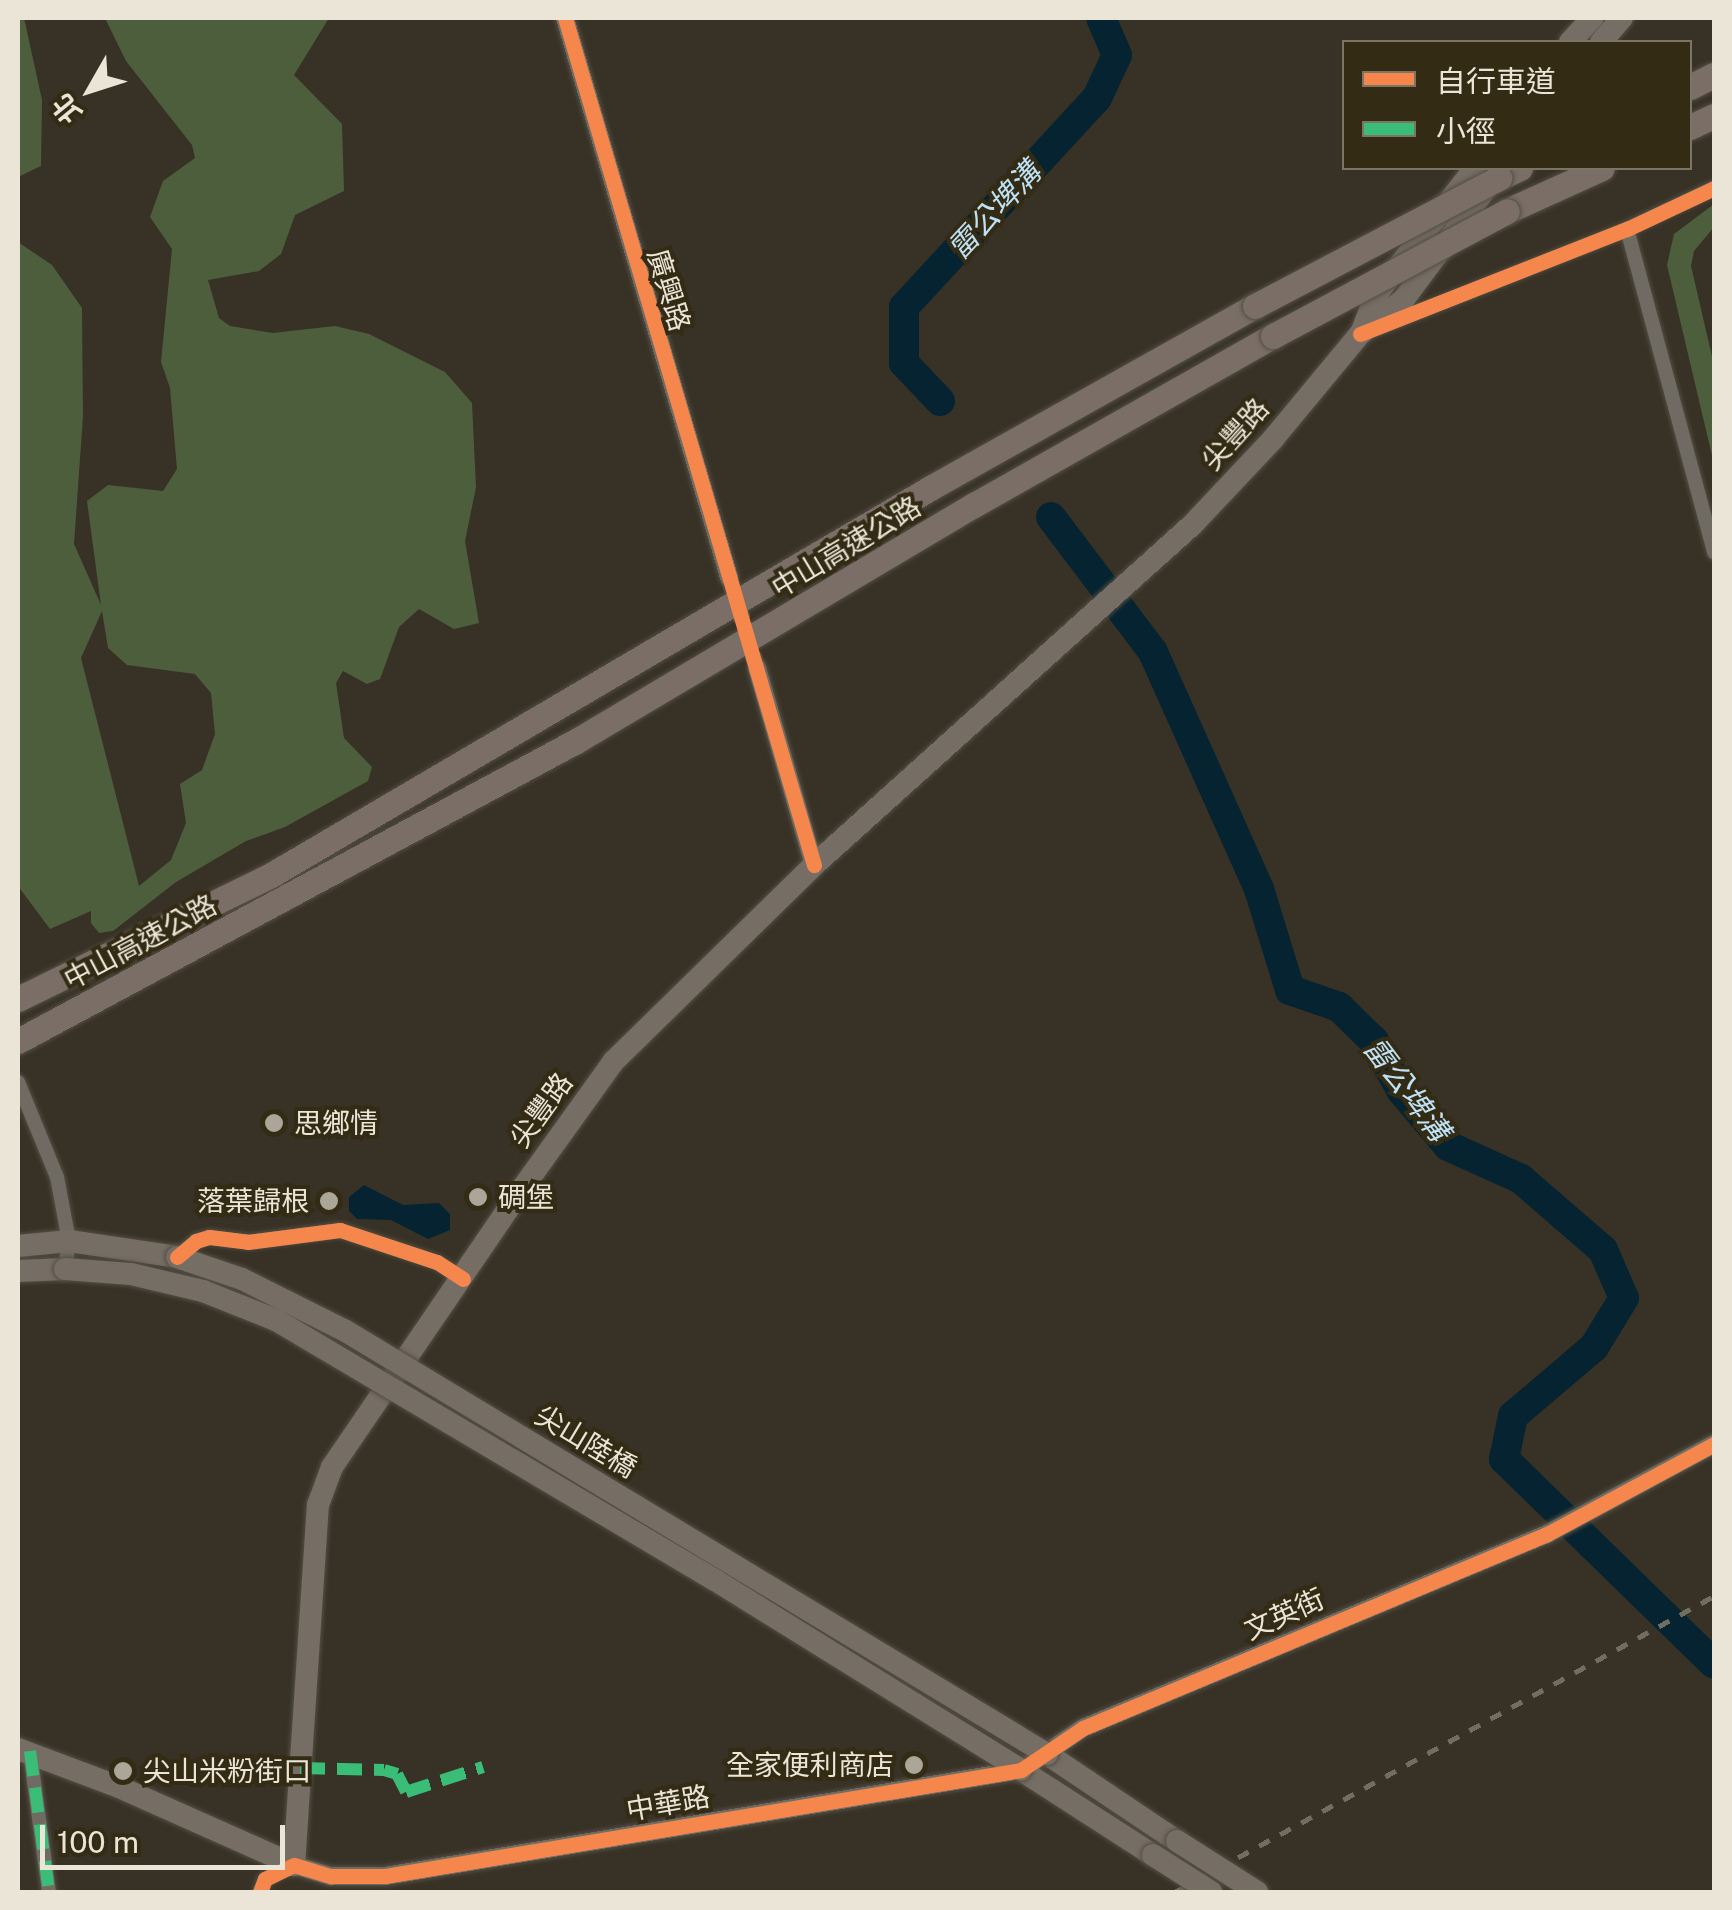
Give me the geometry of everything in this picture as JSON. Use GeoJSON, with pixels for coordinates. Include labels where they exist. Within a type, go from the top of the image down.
{"type":"FeatureCollection","features":[{"type":"Feature","properties":{"kind":"highway","name":"中山高速公路"},"geometry":{"type":"LineString","coordinates":[[18,1041],[576,742],[974,505],[1274,336],[1508,211],[1598,170]]}},
{"type":"Feature","properties":{"kind":"highway","name":"中山高速公路"},"geometry":{"type":"LineString","coordinates":[[18,1000],[271,874],[932,487],[1254,306],[1507,171]]}},
{"type":"Feature","properties":{"kind":"main road"},"geometry":{"type":"LineString","coordinates":[[1572,40],[1592,18]]}},
{"type":"Feature","properties":{"kind":"main road"},"geometry":{"type":"LineString","coordinates":[[1603,40],[1622,18]]}},
{"type":"Feature","properties":{"kind":"main road","name":"尖豐路"},"geometry":{"type":"LineString","coordinates":[[1360,334],[1376,295],[1473,170]]}},
{"type":"Feature","properties":{"kind":"main road","name":"尖豐路"},"geometry":{"type":"LineString","coordinates":[[294,1864],[318,1505],[332,1467],[514,1200],[614,1061],[814,866],[1146,567],[1273,439],[1360,334],[1404,299],[1507,171]]}},
{"type":"Feature","properties":{"kind":"main road","name":"尖山陸橋"},"geometry":{"type":"LineString","coordinates":[[18,1246],[69,1241],[177,1257],[242,1279],[344,1330],[1047,1754],[1258,1892]]}},
{"type":"Feature","properties":{"kind":"main road","name":"尖山陸橋"},"geometry":{"type":"LineString","coordinates":[[18,1272],[65,1269],[144,1277],[204,1292],[276,1320],[618,1522],[1212,1892]]}},
{"type":"Feature","properties":{"kind":"main road","name":"中華路"},"geometry":{"type":"LineString","coordinates":[[24,1750],[294,1864]]}},
{"type":"Feature","properties":{"kind":"street","name":"廣興路"},"geometry":{"type":"LineString","coordinates":[[564,18],[730,577]]}},
{"type":"Feature","properties":{"kind":"street"},"geometry":{"type":"LineString","coordinates":[[1360,334],[1627,228],[1714,188]]}},
{"type":"Feature","properties":{"kind":"street"},"geometry":{"type":"LineString","coordinates":[[1627,228],[1714,552]]}},
{"type":"Feature","properties":{"kind":"street"},"geometry":{"type":"LineString","coordinates":[[757,668],[814,866]]}},
{"type":"Feature","properties":{"kind":"street"},"geometry":{"type":"LineString","coordinates":[[19,1086],[57,1176],[69,1241],[65,1269]]}},
{"type":"Feature","properties":{"kind":"street"},"geometry":{"type":"LineString","coordinates":[[177,1257],[196,1241],[209,1238],[248,1242],[340,1230],[421,1256],[463,1279]]}},
{"type":"Feature","properties":{"kind":"street","name":"文英街"},"geometry":{"type":"LineString","coordinates":[[1047,1754],[1083,1728],[1547,1534],[1714,1444]]}},
{"type":"Feature","properties":{"kind":"street"},"geometry":{"type":"LineString","coordinates":[[24,1750],[48,1892]]}},
{"type":"Feature","properties":{"kind":"street","name":"中華路"},"geometry":{"type":"LineString","coordinates":[[294,1864],[331,1876],[385,1876],[1021,1770],[1047,1754]]}},
{"type":"Feature","properties":{"kind":"street"},"geometry":{"type":"LineString","coordinates":[[260,1892],[266,1879],[294,1864]]}},
{"type":"Feature","properties":{"kind":"green space"},"geometry":{"type":"Polygon","coordinates":[[[18,18],[24,18],[42,100],[41,166],[18,177],[18,18]]]}},
{"type":"Feature","properties":{"kind":"green space"},"geometry":{"type":"Polygon","coordinates":[[[105,18],[329,18],[294,75],[342,124],[344,191],[295,215],[281,254],[259,271],[208,280],[219,318],[230,326],[273,333],[335,326],[369,334],[445,372],[472,403],[476,487],[465,541],[479,623],[454,629],[419,609],[399,627],[380,679],[367,684],[343,671],[336,683],[344,738],[372,767],[368,781],[285,827],[246,841],[176,882],[113,931],[99,933],[91,923],[91,911],[50,929],[18,886],[18,242],[52,265],[82,308],[83,416],[74,544],[101,605],[87,501],[108,485],[163,491],[177,469],[170,388],[161,362],[172,249],[150,217],[163,181],[195,158],[192,145],[126,61],[105,18]],[[102,611],[81,658],[139,886],[171,860],[186,823],[180,784],[202,770],[215,734],[211,693],[195,674],[127,665],[108,648],[102,611]]]}},
{"type":"Feature","properties":{"kind":"green space"},"geometry":{"type":"Polygon","coordinates":[[[1714,204],[1714,227],[1694,251],[1691,266],[1714,365],[1714,464],[1667,265],[1674,234],[1714,204]]]}},
{"type":"Feature","properties":{"kind":"water"},"geometry":{"type":"Polygon","coordinates":[[[364,1185],[403,1205],[439,1203],[450,1214],[450,1230],[428,1239],[391,1220],[357,1219],[349,1211],[349,1197],[364,1185]]]}},
{"type":"Feature","properties":{"kind":"waterway","name":"雷公埤溝"},"geometry":{"type":"LineString","coordinates":[[940,401],[904,363],[904,307],[1097,98],[1117,55],[1101,18]]}},
{"type":"Feature","properties":{"kind":"waterway","name":"雷公埤溝"},"geometry":{"type":"LineString","coordinates":[[1051,517],[1153,652],[1259,889],[1290,990],[1339,1007],[1374,1041],[1401,1090],[1448,1146],[1521,1179],[1603,1250],[1624,1298],[1594,1347],[1513,1416],[1504,1459],[1714,1664]]}},
{"type":"Feature","properties":{"kind":"tunnel"},"geometry":{"type":"LineString","coordinates":[[729,577],[757,668]]}},
{"type":"Feature","properties":{"kind":"railway"},"geometry":{"type":"LineString","coordinates":[[1175,1892],[1714,1596]]}},
{"type":"Feature","properties":{"kind":"marked path"},"geometry":{"type":"LineString","coordinates":[[30,1751],[49,1892]]}},
{"type":"Feature","properties":{"kind":"marked path"},"geometry":{"type":"LineString","coordinates":[[300,1768],[384,1770],[397,1774],[406,1792],[483,1767]]}},
{"type":"Feature","properties":{"kind":"cycle path"},"geometry":{"type":"LineString","coordinates":[[565,18],[814,865]]}},
{"type":"Feature","properties":{"kind":"cycle path"},"geometry":{"type":"LineString","coordinates":[[1360,334],[1627,229],[1714,188]]}},
{"type":"Feature","properties":{"kind":"cycle path"},"geometry":{"type":"LineString","coordinates":[[177,1257],[196,1241],[209,1237],[248,1242],[340,1230],[437,1262],[463,1279]]}},
{"type":"Feature","properties":{"kind":"cycle path"},"geometry":{"type":"LineString","coordinates":[[260,1892],[265,1879],[294,1865],[331,1876],[385,1876],[1021,1770],[1083,1728],[1547,1534],[1714,1444]]}},
{"type":"Feature","properties":{"kind":"place","name":"思鄉情"},"geometry":{"type":"Point","coordinates":[274,1123]}},
{"type":"Feature","properties":{"kind":"place","name":"碉堡"},"geometry":{"type":"Point","coordinates":[478,1197]}},
{"type":"Feature","properties":{"kind":"place","name":"落葉歸根"},"geometry":{"type":"Point","coordinates":[329,1201]}},
{"type":"Feature","properties":{"kind":"place","name":"全家便利商店"},"geometry":{"type":"Point","coordinates":[914,1765]}},
{"type":"Feature","properties":{"kind":"place","name":"尖山米粉街口"},"geometry":{"type":"Point","coordinates":[123,1771]}}]}
